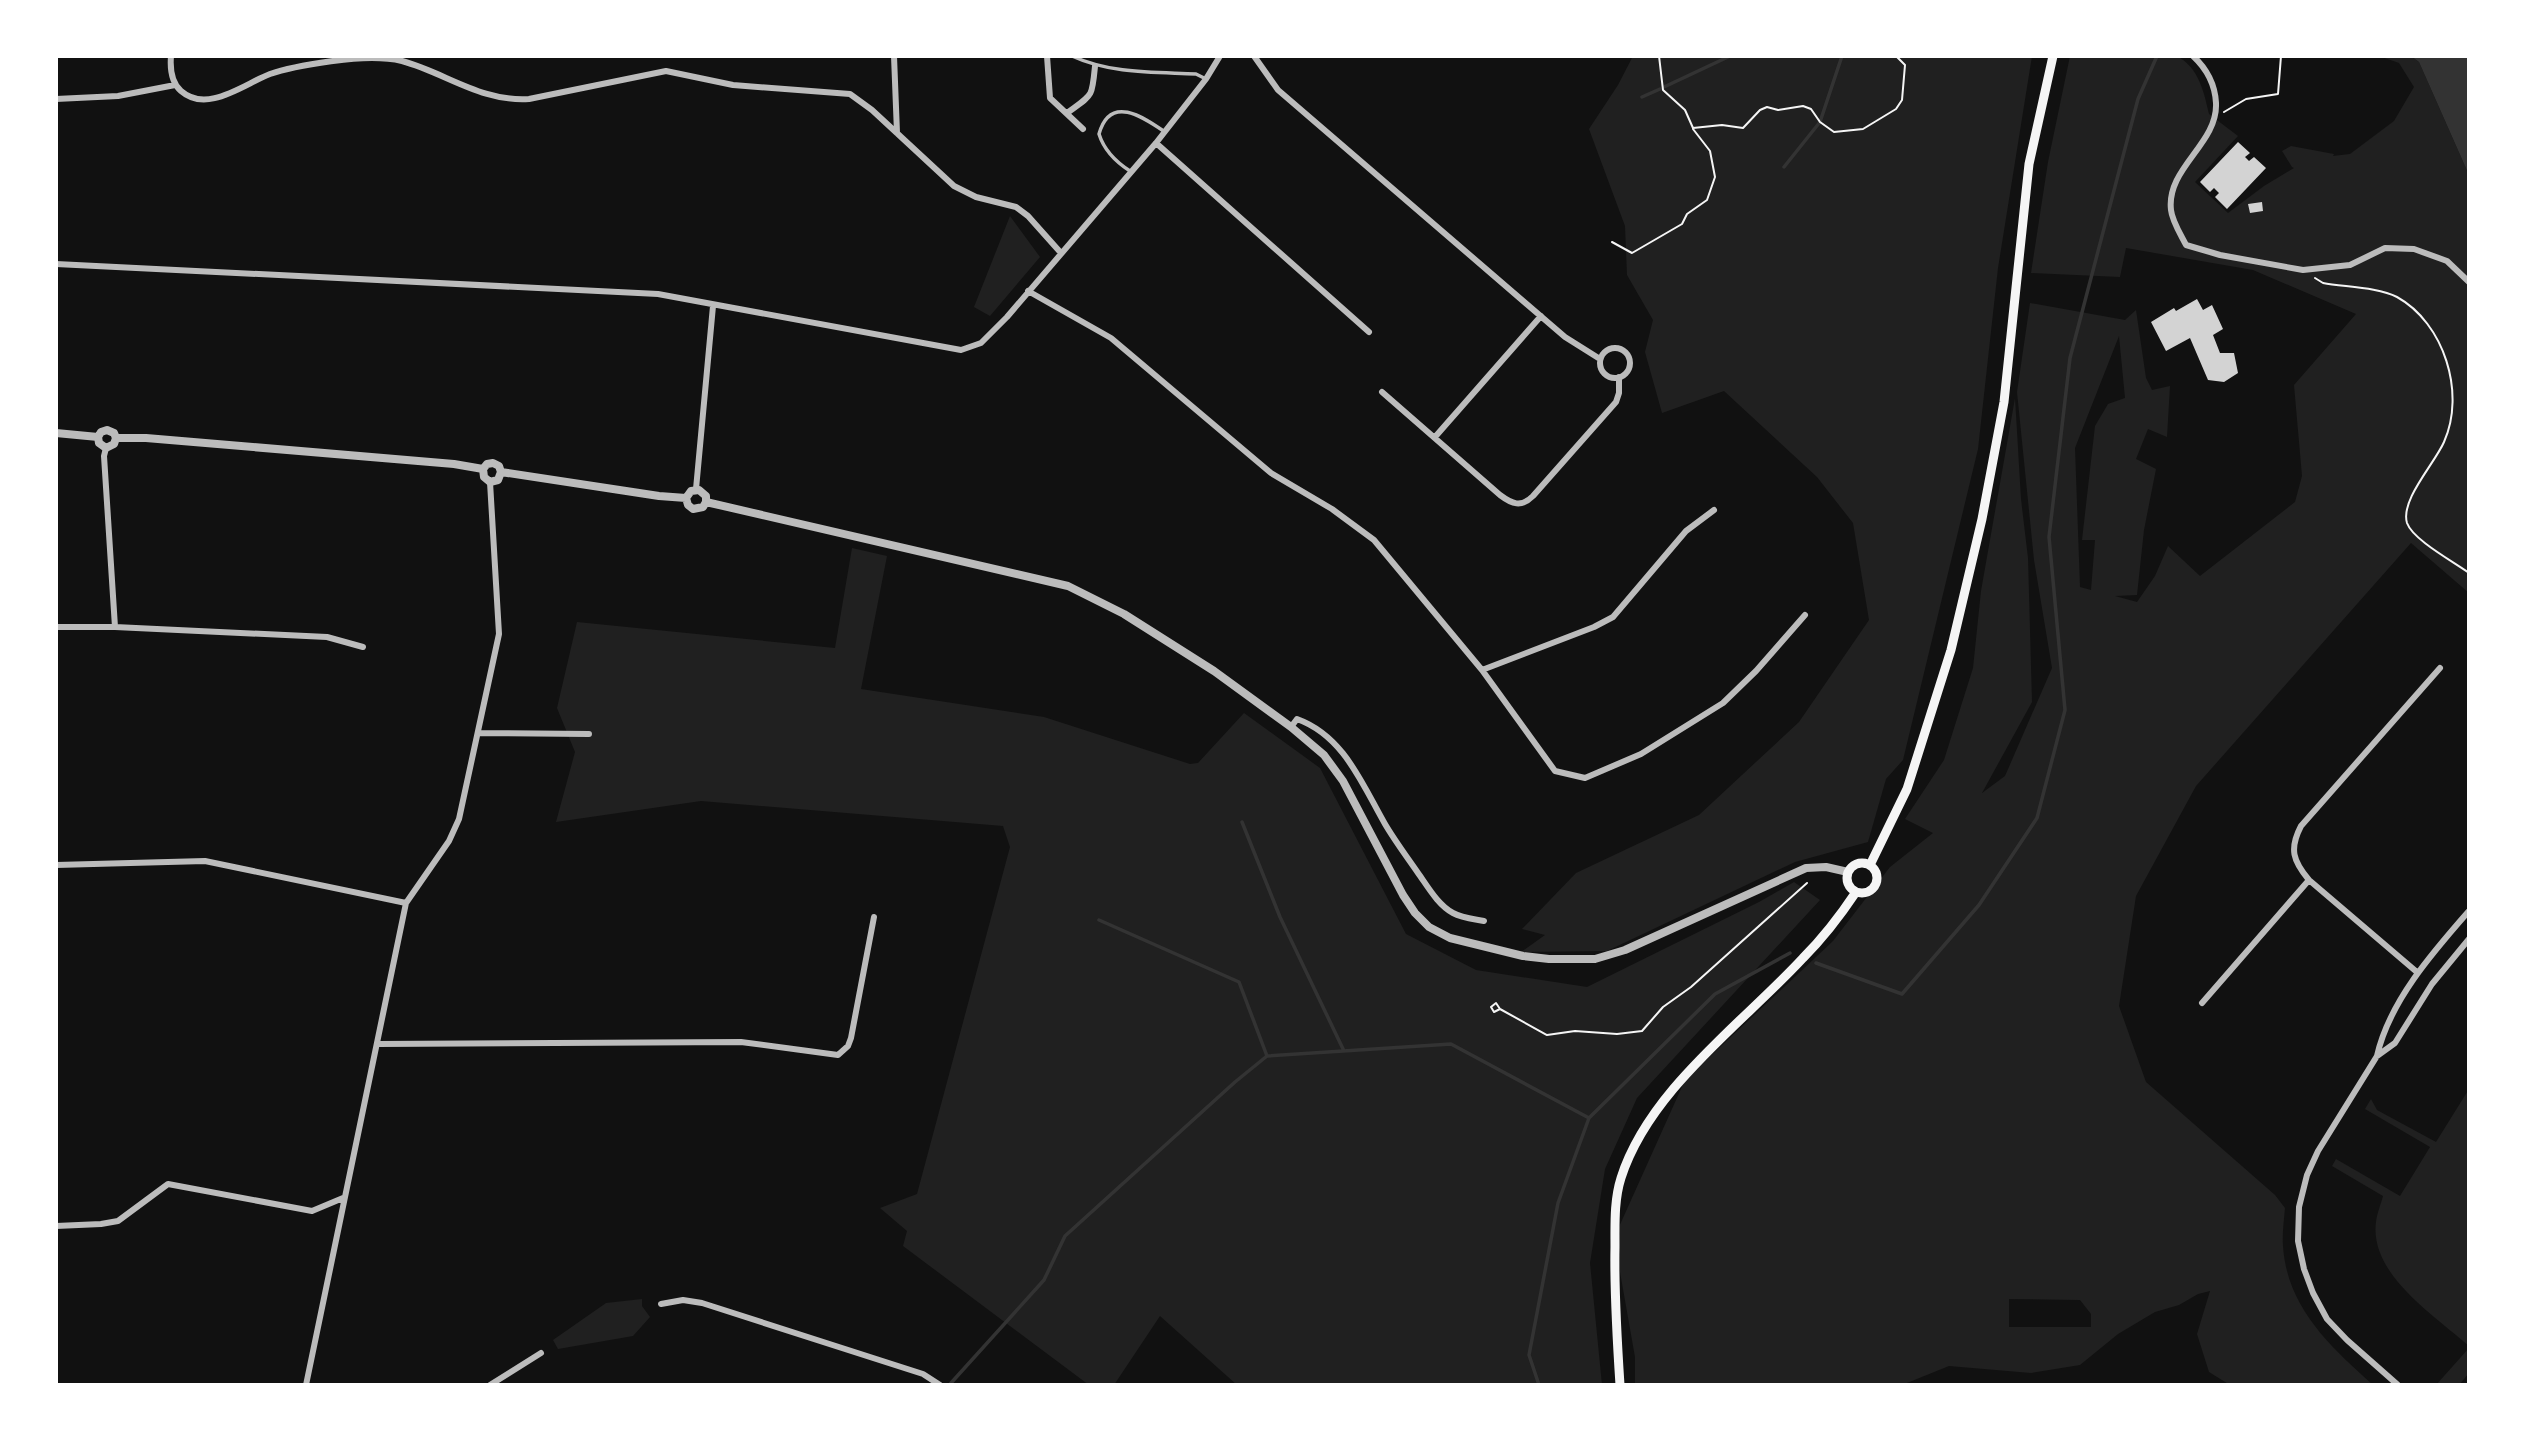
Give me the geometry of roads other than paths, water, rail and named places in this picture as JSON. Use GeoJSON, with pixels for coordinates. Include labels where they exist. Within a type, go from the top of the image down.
{"type":"FeatureCollection","features":[{"type":"Feature","properties":{"kind":"main road"},"geometry":{"type":"LineString","coordinates":[[1870,865],[1907,789],[1951,650],[1982,519],[2004,402],[2029,164],[2053,56]]}},
{"type":"Feature","properties":{"kind":"main road"},"geometry":{"type":"LineString","coordinates":[[1857,863],[1870,865],[1878,877],[1875,887],[1866,893],[1856,892],[1849,886],[1848,872],[1857,863]]}},
{"type":"Feature","properties":{"kind":"main road"},"geometry":{"type":"LineString","coordinates":[[1620,1385],[1614,1289],[1615,1213],[1621,1179],[1641,1132],[1706,1053],[1802,960],[1833,926],[1856,892]]}},
{"type":"Feature","properties":{"kind":"street"},"geometry":{"type":"LineString","coordinates":[[171,56],[170,66],[175,85],[183,93],[205,99],[232,92],[270,74],[286,70],[342,60],[378,58],[400,61],[473,91],[512,100],[529,99],[666,71],[733,85],[850,94],[862,101],[954,186],[965,193],[1016,207],[1028,216],[1061,253]]}},
{"type":"Feature","properties":{"kind":"street"},"geometry":{"type":"LineString","coordinates":[[894,56],[897,132]]}},
{"type":"Feature","properties":{"kind":"street"},"geometry":{"type":"LineString","coordinates":[[1047,56],[1050,98],[1083,129]]}},
{"type":"Feature","properties":{"kind":"street"},"geometry":{"type":"LineString","coordinates":[[56,264],[658,294],[961,350],[981,343],[1028,291],[1165,132],[1206,79],[1220,56]]}},
{"type":"Feature","properties":{"kind":"street"},"geometry":{"type":"LineString","coordinates":[[1254,56],[1278,90],[1565,337],[1600,359]]}},
{"type":"Feature","properties":{"kind":"street"},"geometry":{"type":"LineString","coordinates":[[2193,56],[2203,66],[2216,92],[2217,117],[2172,191],[2171,212],[2186,245],[2220,255],[2303,270],[2350,265],[2385,248],[2414,249],[2447,261],[2469,282]]}},
{"type":"Feature","properties":{"kind":"street"},"geometry":{"type":"LineString","coordinates":[[1067,113],[1086,99],[1094,89],[1095,66]]}},
{"type":"Feature","properties":{"kind":"street"},"geometry":{"type":"LineString","coordinates":[[56,99],[118,96],[175,85]]}},
{"type":"Feature","properties":{"kind":"street"},"geometry":{"type":"LineString","coordinates":[[1156,143],[1369,332]]}},
{"type":"Feature","properties":{"kind":"street"},"geometry":{"type":"LineString","coordinates":[[1028,291],[1111,338],[1271,473],[1332,509],[1374,540],[1482,670],[1555,771],[1585,778],[1641,754],[1723,703],[1756,671],[1805,615]]}},
{"type":"Feature","properties":{"kind":"street"},"geometry":{"type":"LineString","coordinates":[[696,489],[713,306]]}},
{"type":"Feature","properties":{"kind":"street"},"geometry":{"type":"LineString","coordinates":[[1434,437],[1541,316]]}},
{"type":"Feature","properties":{"kind":"street"},"geometry":{"type":"LineString","coordinates":[[1382,392],[1506,500],[1524,503],[1616,402],[1619,377],[1629,368],[1627,353],[1614,348],[1604,352],[1600,366],[1605,374],[1619,377]]}},
{"type":"Feature","properties":{"kind":"street"},"geometry":{"type":"LineString","coordinates":[[106,448],[99,443],[98,437],[101,432],[107,430],[114,433],[116,439],[114,444],[106,448],[104,456],[115,627]]}},
{"type":"Feature","properties":{"kind":"street"},"geometry":{"type":"LineString","coordinates":[[56,433],[98,437]]}},
{"type":"Feature","properties":{"kind":"street"},"geometry":{"type":"LineString","coordinates":[[116,439],[159,439],[454,464],[483,469]]}},
{"type":"Feature","properties":{"kind":"street"},"geometry":{"type":"LineString","coordinates":[[306,1385],[407,903],[439,857],[459,819],[479,733],[499,634],[490,482],[484,477],[483,469],[487,464],[493,463],[501,472],[498,480],[490,482]]}},
{"type":"Feature","properties":{"kind":"street"},"geometry":{"type":"LineString","coordinates":[[501,472],[686,498]]}},
{"type":"Feature","properties":{"kind":"street"},"geometry":{"type":"LineString","coordinates":[[696,489],[704,493],[706,502],[703,508],[693,509],[688,505],[688,493],[696,489]]}},
{"type":"Feature","properties":{"kind":"street"},"geometry":{"type":"LineString","coordinates":[[706,502],[1068,586],[1124,614],[1214,671],[1291,727],[1324,755],[1343,781],[1402,895],[1429,927],[1450,938],[1496,950],[1549,959],[1595,959],[1625,950],[1806,868],[1826,867],[1848,872]]}},
{"type":"Feature","properties":{"kind":"street"},"geometry":{"type":"LineString","coordinates":[[1482,670],[1594,627],[1613,617],[1686,531],[1714,510]]}},
{"type":"Feature","properties":{"kind":"street"},"geometry":{"type":"LineString","coordinates":[[56,627],[115,627],[327,637],[363,647]]}},
{"type":"Feature","properties":{"kind":"street"},"geometry":{"type":"LineString","coordinates":[[2418,973],[2309,880],[2297,865],[2293,850],[2301,826],[2440,667]]}},
{"type":"Feature","properties":{"kind":"street"},"geometry":{"type":"LineString","coordinates":[[1291,727],[1297,719],[1310,724],[1333,742],[1348,758],[1391,833],[1432,893],[1451,913],[1484,920]]}},
{"type":"Feature","properties":{"kind":"street"},"geometry":{"type":"LineString","coordinates":[[479,733],[589,734]]}},
{"type":"Feature","properties":{"kind":"street"},"geometry":{"type":"LineString","coordinates":[[56,865],[205,861],[407,903]]}},
{"type":"Feature","properties":{"kind":"street"},"geometry":{"type":"LineString","coordinates":[[2202,1003],[2309,880]]}},
{"type":"Feature","properties":{"kind":"street"},"geometry":{"type":"LineString","coordinates":[[2398,1385],[2327,1319],[2308,1281],[2298,1241],[2299,1207],[2307,1175],[2318,1151],[2377,1056],[2382,1034],[2418,973],[2469,911]]}},
{"type":"Feature","properties":{"kind":"street"},"geometry":{"type":"LineString","coordinates":[[379,1044],[741,1042],[838,1055],[848,1046],[851,1038],[874,916]]}},
{"type":"Feature","properties":{"kind":"street"},"geometry":{"type":"LineString","coordinates":[[2377,1056],[2395,1042],[2432,984],[2469,939]]}},
{"type":"Feature","properties":{"kind":"street"},"geometry":{"type":"LineString","coordinates":[[56,1226],[118,1221],[169,1184],[312,1211],[344,1198]]}},
{"type":"Feature","properties":{"kind":"street"},"geometry":{"type":"LineString","coordinates":[[660,1304],[683,1300],[702,1303],[923,1374],[940,1385]]}},
{"type":"Feature","properties":{"kind":"street"},"geometry":{"type":"LineString","coordinates":[[491,1385],[541,1353]]}},
{"type":"Feature","properties":{"kind":"lane"},"geometry":{"type":"LineString","coordinates":[[1072,56],[1095,66],[1196,74],[1206,79]]}},
{"type":"Feature","properties":{"kind":"lane"},"geometry":{"type":"LineString","coordinates":[[1132,172],[1112,156],[1102,142],[1099,135],[1108,118],[1117,112],[1126,111],[1142,117],[1165,132]]}},
{"type":"Feature","properties":{"kind":"waterway"},"geometry":{"type":"LineString","coordinates":[[1664,87],[1730,56]]}},
{"type":"Feature","properties":{"kind":"waterway"},"geometry":{"type":"LineString","coordinates":[[1784,167],[1820,122],[1842,56]]}},
{"type":"Feature","properties":{"kind":"waterway"},"geometry":{"type":"LineString","coordinates":[[1816,963],[1902,994],[1979,905],[2037,818],[2065,710],[2049,537],[2070,358],[2138,99],[2157,56]]}},
{"type":"Feature","properties":{"kind":"waterway"},"geometry":{"type":"LineString","coordinates":[[1642,97],[1660,89]]}},
{"type":"Feature","properties":{"kind":"waterway"},"geometry":{"type":"LineString","coordinates":[[1242,822],[1280,917],[1344,1051]]}},
{"type":"Feature","properties":{"kind":"waterway"},"geometry":{"type":"LineString","coordinates":[[1099,920],[1239,982],[1267,1056],[1451,1044],[1589,1118]]}},
{"type":"Feature","properties":{"kind":"waterway"},"geometry":{"type":"LineString","coordinates":[[1539,1385],[1529,1355],[1558,1203],[1589,1118],[1715,994],[1790,953]]}},
{"type":"Feature","properties":{"kind":"waterway"},"geometry":{"type":"LineString","coordinates":[[951,1383],[1044,1280],[1065,1236],[1267,1056]]}}]}
